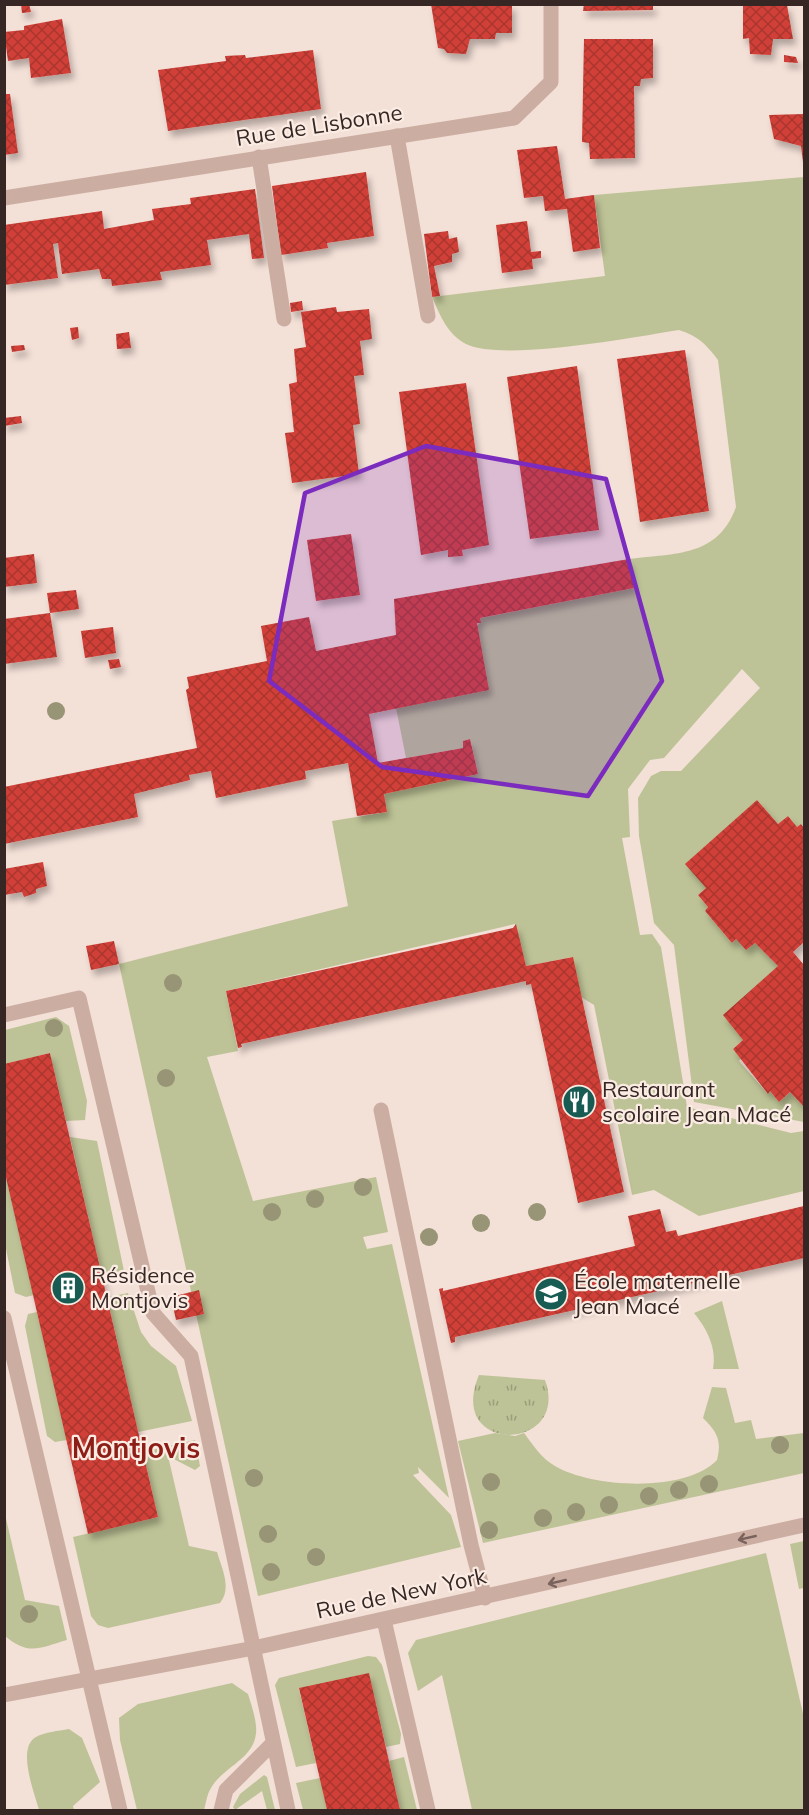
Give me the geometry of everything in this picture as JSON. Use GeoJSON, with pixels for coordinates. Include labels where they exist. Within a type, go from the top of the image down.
{"type":"FeatureCollection","features":[{"type":"Feature","properties":{"kind":"street","name":"Rue de Lisbonne"},"geometry":{"type":"LineString","coordinates":[[4,198],[514,118],[551,82],[551,4]]}},
{"type":"Feature","properties":{"kind":"street"},"geometry":{"type":"LineString","coordinates":[[397,136],[428,316]]}},
{"type":"Feature","properties":{"kind":"street"},"geometry":{"type":"LineString","coordinates":[[259,157],[284,319]]}},
{"type":"Feature","properties":{"kind":"street"},"geometry":{"type":"LineString","coordinates":[[4,1015],[79,998],[153,1313],[190,1356],[288,1810]]}},
{"type":"Feature","properties":{"kind":"street"},"geometry":{"type":"LineString","coordinates":[[381,1110],[471,1545],[485,1598]]}},
{"type":"Feature","properties":{"kind":"street"},"geometry":{"type":"LineString","coordinates":[[4,1318],[120,1810]]}},
{"type":"Feature","properties":{"kind":"street","name":"Rue de New York"},"geometry":{"type":"LineString","coordinates":[[4,1695],[254,1648],[804,1525]]}},
{"type":"Feature","properties":{"kind":"street"},"geometry":{"type":"LineString","coordinates":[[384,1620],[428,1810]]}},
{"type":"Feature","properties":{"kind":"street"},"geometry":{"type":"LineString","coordinates":[[221,1810],[226,1790],[273,1743]]}},
{"type":"Feature","properties":{"kind":"highlighted area"},"geometry":{"type":"Polygon","coordinates":[[[426,446],[606,479],[662,681],[588,796],[382,767],[269,681],[305,493],[426,446]]]}},
{"type":"Feature","properties":{"kind":"green space"},"geometry":{"type":"Polygon","coordinates":[[[804,177],[804,828],[801,824],[797,827],[788,816],[778,824],[757,800],[706,888],[698,895],[708,907],[705,911],[732,943],[736,939],[746,950],[755,943],[778,966],[743,1040],[733,1049],[741,1058],[739,1061],[767,1093],[770,1091],[779,1102],[790,1092],[804,1107],[804,1122],[694,1102],[674,945],[654,923],[639,836],[638,798],[651,776],[661,771],[681,771],[760,688],[742,669],[664,758],[650,760],[628,789],[630,837],[622,838],[640,935],[652,934],[661,947],[687,1107],[791,1133],[804,1131],[804,1191],[699,1216],[654,1190],[632,1195],[594,1005],[581,997],[572,957],[526,966],[515,924],[226,991],[238,1051],[207,1057],[253,1201],[376,1177],[388,1232],[363,1237],[367,1249],[392,1244],[449,1498],[418,1467],[419,1473],[413,1475],[451,1515],[461,1547],[258,1596],[119,964],[348,906],[332,821],[387,812],[384,794],[478,774],[470,739],[463,741],[463,748],[406,758],[396,708],[480,623],[480,618],[634,588],[629,559],[679,553],[707,544],[728,523],[736,507],[718,360],[697,338],[679,330],[570,346],[538,349],[484,349],[466,344],[454,335],[445,324],[432,297],[605,276],[594,195],[804,177]]]}},
{"type":"Feature","properties":{"kind":"green space"},"geometry":{"type":"Polygon","coordinates":[[[56,1017],[69,1026],[87,1101],[85,1120],[66,1121],[50,1053],[5,1064],[5,1030],[56,1017]]]}},
{"type":"Feature","properties":{"kind":"green space"},"geometry":{"type":"Polygon","coordinates":[[[70,1137],[97,1141],[124,1271],[122,1276],[103,1282],[70,1137]]]}},
{"type":"Feature","properties":{"kind":"green space"},"geometry":{"type":"Polygon","coordinates":[[[4,1169],[34,1295],[26,1297],[15,1293],[5,1244],[4,1169]]]}},
{"type":"Feature","properties":{"kind":"green space"},"geometry":{"type":"Polygon","coordinates":[[[128,1293],[141,1332],[151,1346],[176,1366],[192,1421],[138,1432],[107,1297],[128,1293]]]}},
{"type":"Feature","properties":{"kind":"green space"},"geometry":{"type":"Polygon","coordinates":[[[722,1301],[739,1369],[713,1369],[714,1354],[710,1339],[694,1313],[722,1301]]]}},
{"type":"Feature","properties":{"kind":"green space"},"geometry":{"type":"Polygon","coordinates":[[[37,1312],[67,1440],[55,1442],[47,1436],[25,1326],[28,1314],[37,1312]]]}},
{"type":"Feature","properties":{"kind":"green space"},"geometry":{"type":"Polygon","coordinates":[[[479,1375],[545,1380],[548,1404],[541,1421],[527,1431],[509,1435],[492,1431],[479,1420],[473,1401],[479,1375]]]}},
{"type":"Feature","properties":{"kind":"green space"},"geometry":{"type":"Polygon","coordinates":[[[712,1387],[726,1388],[735,1423],[751,1420],[756,1439],[804,1433],[804,1473],[483,1543],[458,1441],[495,1433],[515,1436],[524,1433],[538,1451],[555,1466],[592,1479],[638,1484],[684,1478],[703,1471],[717,1460],[719,1447],[717,1437],[703,1418],[712,1387]]]}},
{"type":"Feature","properties":{"kind":"green space"},"geometry":{"type":"Polygon","coordinates":[[[195,1440],[200,1466],[195,1470],[168,1456],[189,1546],[217,1552],[225,1578],[224,1597],[220,1603],[108,1628],[98,1625],[91,1616],[73,1537],[158,1517],[143,1452],[195,1440]]]}},
{"type":"Feature","properties":{"kind":"green space"},"geometry":{"type":"Polygon","coordinates":[[[4,1510],[25,1600],[59,1606],[67,1640],[41,1648],[28,1648],[5,1636],[4,1510]]]}},
{"type":"Feature","properties":{"kind":"green space"},"geometry":{"type":"Polygon","coordinates":[[[804,1541],[804,1588],[799,1589],[790,1544],[804,1541]]]}},
{"type":"Feature","properties":{"kind":"green space"},"geometry":{"type":"Polygon","coordinates":[[[766,1553],[804,1718],[804,1810],[472,1810],[442,1675],[418,1691],[408,1653],[416,1640],[766,1553]]]}},
{"type":"Feature","properties":{"kind":"green space"},"geometry":{"type":"Polygon","coordinates":[[[368,1656],[376,1657],[382,1665],[401,1734],[400,1744],[386,1747],[369,1674],[299,1689],[316,1763],[296,1767],[275,1685],[279,1678],[368,1656]]]}},
{"type":"Feature","properties":{"kind":"green space"},"geometry":{"type":"Polygon","coordinates":[[[232,1683],[248,1694],[255,1718],[255,1737],[247,1754],[217,1780],[208,1793],[204,1810],[137,1810],[120,1740],[119,1718],[138,1704],[232,1683]]]}},
{"type":"Feature","properties":{"kind":"green space"},"geometry":{"type":"Polygon","coordinates":[[[69,1729],[82,1738],[100,1782],[73,1806],[74,1810],[39,1810],[28,1772],[27,1751],[30,1743],[36,1737],[69,1729]]]}},
{"type":"Feature","properties":{"kind":"green space"},"geometry":{"type":"Polygon","coordinates":[[[404,1757],[417,1810],[400,1810],[389,1761],[404,1757]]]}},
{"type":"Feature","properties":{"kind":"green space"},"geometry":{"type":"Polygon","coordinates":[[[264,1775],[267,1777],[275,1810],[267,1810],[262,1791],[235,1810],[233,1807],[240,1794],[264,1775]]]}},
{"type":"Feature","properties":{"kind":"green space"},"geometry":{"type":"Polygon","coordinates":[[[320,1778],[327,1810],[303,1810],[296,1783],[320,1778]]]}},
{"type":"Feature","properties":{"kind":"building"},"geometry":{"type":"Polygon","coordinates":[[[21,4],[29,4],[31,12],[22,13],[21,4]]]}},
{"type":"Feature","properties":{"kind":"building"},"geometry":{"type":"Polygon","coordinates":[[[431,4],[512,4],[512,33],[496,33],[495,39],[470,39],[466,54],[447,53],[444,49],[438,48],[431,4]]]}},
{"type":"Feature","properties":{"kind":"building"},"geometry":{"type":"Polygon","coordinates":[[[584,4],[653,4],[653,10],[583,11],[584,4]]]}},
{"type":"Feature","properties":{"kind":"building"},"geometry":{"type":"Polygon","coordinates":[[[743,5],[787,5],[793,39],[773,39],[771,55],[750,54],[749,38],[743,39],[743,5]]]}},
{"type":"Feature","properties":{"kind":"building"},"geometry":{"type":"Polygon","coordinates":[[[62,19],[71,73],[31,78],[29,58],[8,61],[4,32],[24,30],[24,26],[62,19]]]}},
{"type":"Feature","properties":{"kind":"building"},"geometry":{"type":"Polygon","coordinates":[[[584,39],[653,39],[653,78],[641,79],[640,86],[634,86],[635,158],[590,159],[589,143],[582,142],[584,39]]]}},
{"type":"Feature","properties":{"kind":"building"},"geometry":{"type":"Polygon","coordinates":[[[313,50],[321,109],[168,131],[158,70],[226,61],[225,56],[245,55],[246,58],[313,50]]]}},
{"type":"Feature","properties":{"kind":"building"},"geometry":{"type":"Polygon","coordinates":[[[784,55],[796,57],[798,63],[784,62],[784,55]]]}},
{"type":"Feature","properties":{"kind":"building"},"geometry":{"type":"Polygon","coordinates":[[[4,94],[10,94],[18,153],[4,155],[4,94]]]}},
{"type":"Feature","properties":{"kind":"building"},"geometry":{"type":"Polygon","coordinates":[[[804,114],[803,162],[801,146],[774,139],[769,115],[804,114]]]}},
{"type":"Feature","properties":{"kind":"building"},"geometry":{"type":"Polygon","coordinates":[[[557,146],[565,199],[594,195],[600,248],[573,252],[567,209],[545,211],[543,196],[524,198],[517,150],[557,146]]]}},
{"type":"Feature","properties":{"kind":"building"},"geometry":{"type":"Polygon","coordinates":[[[366,172],[374,236],[327,243],[328,248],[281,255],[272,186],[366,172]]]}},
{"type":"Feature","properties":{"kind":"building"},"geometry":{"type":"Polygon","coordinates":[[[255,189],[264,258],[252,259],[249,234],[207,240],[211,265],[160,272],[162,280],[112,286],[111,279],[102,279],[99,269],[62,274],[58,243],[53,244],[58,278],[4,285],[4,225],[102,211],[104,229],[154,220],[152,209],[191,204],[190,198],[255,189]]]}},
{"type":"Feature","properties":{"kind":"building"},"geometry":{"type":"Polygon","coordinates":[[[527,221],[531,252],[541,251],[541,258],[532,259],[533,269],[502,273],[496,225],[527,221]]]}},
{"type":"Feature","properties":{"kind":"building"},"geometry":{"type":"Polygon","coordinates":[[[448,231],[449,239],[457,237],[459,252],[452,254],[452,262],[434,266],[440,296],[432,297],[424,234],[448,231]]]}},
{"type":"Feature","properties":{"kind":"building"},"geometry":{"type":"Polygon","coordinates":[[[302,301],[303,310],[291,312],[290,303],[302,301]]]}},
{"type":"Feature","properties":{"kind":"building"},"geometry":{"type":"Polygon","coordinates":[[[336,307],[337,312],[369,309],[372,339],[360,341],[364,375],[354,376],[360,424],[353,425],[359,474],[292,483],[285,433],[294,432],[289,384],[297,382],[294,349],[306,347],[301,312],[336,307]]]}},
{"type":"Feature","properties":{"kind":"building"},"geometry":{"type":"Polygon","coordinates":[[[78,327],[79,338],[72,340],[70,328],[78,327]]]}},
{"type":"Feature","properties":{"kind":"building"},"geometry":{"type":"Polygon","coordinates":[[[129,332],[131,348],[117,349],[116,334],[129,332]]]}},
{"type":"Feature","properties":{"kind":"building"},"geometry":{"type":"Polygon","coordinates":[[[24,345],[25,350],[12,352],[11,346],[24,345]]]}},
{"type":"Feature","properties":{"kind":"building"},"geometry":{"type":"Polygon","coordinates":[[[685,350],[709,511],[640,522],[617,359],[685,350]]]}},
{"type":"Feature","properties":{"kind":"building"},"geometry":{"type":"Polygon","coordinates":[[[577,366],[599,530],[530,539],[507,377],[577,366]]]}},
{"type":"Feature","properties":{"kind":"building"},"geometry":{"type":"Polygon","coordinates":[[[466,383],[489,545],[462,550],[463,556],[448,557],[448,550],[421,555],[399,392],[466,383]]]}},
{"type":"Feature","properties":{"kind":"building"},"geometry":{"type":"Polygon","coordinates":[[[21,416],[22,423],[4,426],[4,418],[21,416]]]}},
{"type":"Feature","properties":{"kind":"building"},"geometry":{"type":"Polygon","coordinates":[[[351,534],[360,595],[316,601],[307,540],[351,534]]]}},
{"type":"Feature","properties":{"kind":"building"},"geometry":{"type":"Polygon","coordinates":[[[34,554],[37,583],[4,587],[4,558],[34,554]]]}},
{"type":"Feature","properties":{"kind":"building"},"geometry":{"type":"Polygon","coordinates":[[[629,559],[634,588],[480,618],[481,623],[477,623],[489,690],[369,714],[378,763],[463,748],[463,741],[470,739],[478,774],[384,794],[387,812],[357,816],[348,763],[305,771],[306,779],[216,798],[211,771],[189,775],[190,780],[134,794],[138,817],[4,844],[4,787],[197,748],[186,690],[189,688],[187,677],[267,661],[261,626],[309,617],[316,651],[396,635],[394,599],[629,559]]]}},
{"type":"Feature","properties":{"kind":"building"},"geometry":{"type":"Polygon","coordinates":[[[76,590],[79,609],[50,613],[47,593],[76,590]]]}},
{"type":"Feature","properties":{"kind":"building"},"geometry":{"type":"Polygon","coordinates":[[[50,613],[57,657],[4,664],[4,619],[50,613]]]}},
{"type":"Feature","properties":{"kind":"building"},"geometry":{"type":"Polygon","coordinates":[[[113,627],[116,653],[85,658],[81,631],[113,627]]]}},
{"type":"Feature","properties":{"kind":"building"},"geometry":{"type":"Polygon","coordinates":[[[119,659],[121,667],[110,669],[108,660],[119,659]]]}},
{"type":"Feature","properties":{"kind":"building"},"geometry":{"type":"Polygon","coordinates":[[[757,800],[778,824],[788,816],[797,827],[801,824],[804,828],[804,942],[793,952],[804,965],[804,1107],[790,1092],[779,1102],[770,1091],[768,1094],[733,1049],[743,1040],[723,1015],[778,966],[755,943],[746,950],[736,939],[732,943],[705,911],[708,907],[698,895],[706,888],[685,864],[757,800]]]}},
{"type":"Feature","properties":{"kind":"building"},"geometry":{"type":"Polygon","coordinates":[[[43,862],[47,886],[36,889],[36,893],[24,897],[22,892],[4,895],[4,869],[43,862]]]}},
{"type":"Feature","properties":{"kind":"building"},"geometry":{"type":"Polygon","coordinates":[[[516,924],[526,966],[573,957],[624,1192],[578,1203],[531,984],[526,985],[526,981],[241,1044],[242,1047],[238,1048],[226,991],[513,928],[516,924]]]}},
{"type":"Feature","properties":{"kind":"building"},"geometry":{"type":"Polygon","coordinates":[[[114,941],[119,964],[91,970],[86,946],[114,941]]]}},
{"type":"Feature","properties":{"kind":"building","name":"Résidence Montjovis"},"geometry":{"type":"Polygon","coordinates":[[[50,1053],[158,1517],[88,1534],[4,1169],[4,1064],[50,1053]]]}},
{"type":"Feature","properties":{"kind":"building"},"geometry":{"type":"Polygon","coordinates":[[[804,1206],[804,1258],[455,1337],[455,1342],[451,1343],[439,1289],[443,1288],[443,1291],[635,1246],[628,1216],[660,1209],[666,1232],[676,1230],[678,1236],[804,1206]]]}},
{"type":"Feature","properties":{"kind":"building"},"geometry":{"type":"Polygon","coordinates":[[[199,1290],[204,1314],[176,1320],[171,1297],[199,1290]]]}},
{"type":"Feature","properties":{"kind":"building"},"geometry":{"type":"Polygon","coordinates":[[[369,1673],[400,1810],[327,1810],[299,1688],[369,1673]]]}},
{"type":"Feature","properties":{"kind":"place","name":"Restaurant scolaire Jean Macé"},"geometry":{"type":"Point","coordinates":[579,1102]}},
{"type":"Feature","properties":{"kind":"place","name":"Résidence Montjovis"},"geometry":{"type":"Point","coordinates":[68,1288]}},
{"type":"Feature","properties":{"kind":"place","name":"École maternelle Jean Macé"},"geometry":{"type":"Point","coordinates":[551,1294]}},
{"type":"Feature","properties":{"kind":"district","name":"Montjovis"},"geometry":{"type":"Point","coordinates":[136,1447]}}]}
